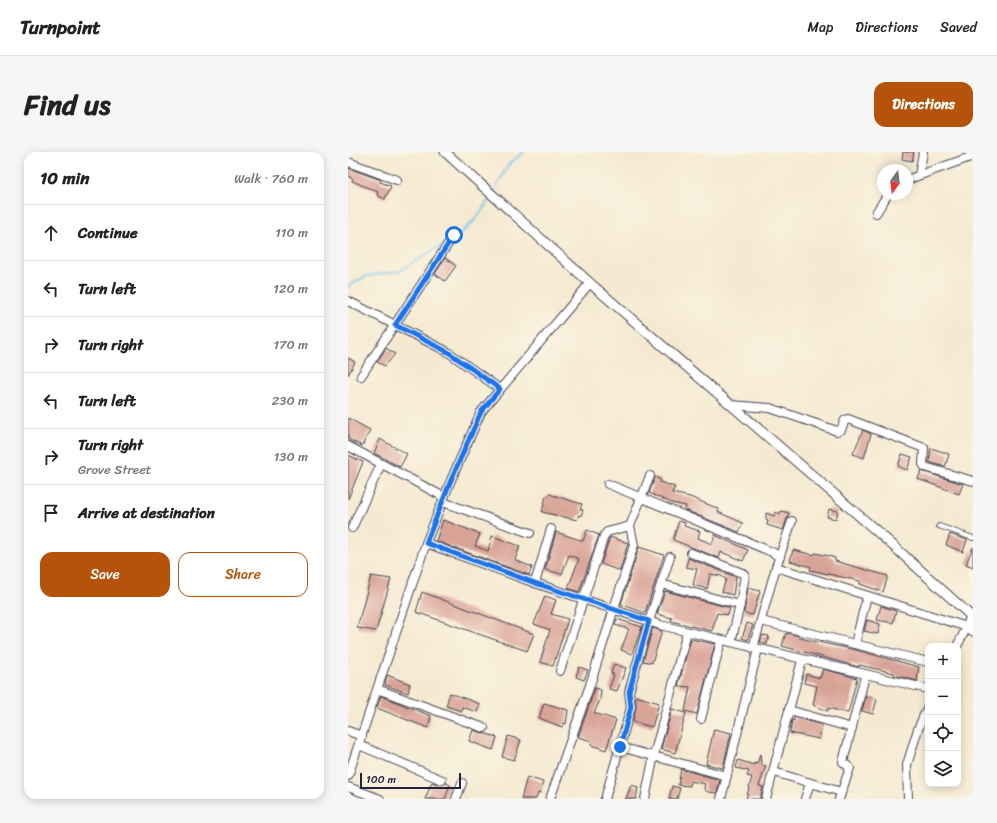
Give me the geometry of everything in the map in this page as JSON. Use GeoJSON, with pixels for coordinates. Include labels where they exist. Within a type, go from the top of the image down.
{"type":"FeatureCollection","features":[{"type":"Feature","properties":{"kind":"street"},"geometry":{"type":"LineString","coordinates":[[445,152],[590,283],[972,614],[970,629],[959,643]]}},
{"type":"Feature","properties":{"kind":"street"},"geometry":{"type":"LineString","coordinates":[[919,175],[923,152]]}},
{"type":"Feature","properties":{"kind":"street"},"geometry":{"type":"LineString","coordinates":[[959,161],[961,152]]}},
{"type":"Feature","properties":{"kind":"street"},"geometry":{"type":"LineString","coordinates":[[913,178],[973,156]]}},
{"type":"Feature","properties":{"kind":"street"},"geometry":{"type":"LineString","coordinates":[[348,162],[397,180]]}},
{"type":"Feature","properties":{"kind":"street"},"geometry":{"type":"LineString","coordinates":[[876,214],[884,200]]}},
{"type":"Feature","properties":{"kind":"street"},"geometry":{"type":"LineString","coordinates":[[361,376],[454,235]]}},
{"type":"Feature","properties":{"kind":"street"},"geometry":{"type":"LineString","coordinates":[[348,776],[426,543],[443,499],[481,412],[590,283]]}},
{"type":"Feature","properties":{"kind":"street"},"geometry":{"type":"LineString","coordinates":[[348,301],[448,352],[500,389]]}},
{"type":"Feature","properties":{"kind":"street"},"geometry":{"type":"LineString","coordinates":[[731,405],[770,408],[837,431],[840,430],[845,420],[848,419],[924,448],[923,464],[925,466],[973,481]]}},
{"type":"Feature","properties":{"kind":"street"},"geometry":{"type":"LineString","coordinates":[[348,446],[443,499],[530,533]]}},
{"type":"Feature","properties":{"kind":"street"},"geometry":{"type":"LineString","coordinates":[[352,528],[381,464]]}},
{"type":"Feature","properties":{"kind":"street"},"geometry":{"type":"LineString","coordinates":[[550,799],[590,685],[634,545],[630,526],[650,476]]}},
{"type":"Feature","properties":{"kind":"street"},"geometry":{"type":"LineString","coordinates":[[608,484],[640,499],[772,552],[780,557]]}},
{"type":"Feature","properties":{"kind":"street"},"geometry":{"type":"LineString","coordinates":[[721,799],[761,621],[776,567],[792,521]]}},
{"type":"Feature","properties":{"kind":"street"},"geometry":{"type":"LineString","coordinates":[[560,671],[604,536],[607,532],[630,526]]}},
{"type":"Feature","properties":{"kind":"street"},"geometry":{"type":"LineString","coordinates":[[535,583],[551,529]]}},
{"type":"Feature","properties":{"kind":"street"},"geometry":{"type":"LineString","coordinates":[[426,543],[535,583],[649,621],[721,641],[731,642],[865,676],[925,688]]}},
{"type":"Feature","properties":{"kind":"street"},"geometry":{"type":"LineString","coordinates":[[691,553],[742,573],[745,576],[731,642]]}},
{"type":"Feature","properties":{"kind":"street"},"geometry":{"type":"LineString","coordinates":[[605,799],[631,707],[629,692],[649,621],[670,557]]}},
{"type":"Feature","properties":{"kind":"street"},"geometry":{"type":"LineString","coordinates":[[776,567],[970,629]]}},
{"type":"Feature","properties":{"kind":"street"},"geometry":{"type":"LineString","coordinates":[[661,584],[740,605]]}},
{"type":"Feature","properties":{"kind":"street"},"geometry":{"type":"LineString","coordinates":[[855,644],[867,596]]}},
{"type":"Feature","properties":{"kind":"street"},"geometry":{"type":"LineString","coordinates":[[761,621],[925,661]]}},
{"type":"Feature","properties":{"kind":"street"},"geometry":{"type":"LineString","coordinates":[[645,799],[654,755],[687,632]]}},
{"type":"Feature","properties":{"kind":"street"},"geometry":{"type":"LineString","coordinates":[[701,719],[721,641]]}},
{"type":"Feature","properties":{"kind":"street"},"geometry":{"type":"LineString","coordinates":[[766,799],[802,660]]}},
{"type":"Feature","properties":{"kind":"street"},"geometry":{"type":"LineString","coordinates":[[774,772],[810,783],[840,796],[850,768],[843,762],[865,676]]}},
{"type":"Feature","properties":{"kind":"street"},"geometry":{"type":"LineString","coordinates":[[377,689],[484,728]]}},
{"type":"Feature","properties":{"kind":"street"},"geometry":{"type":"LineString","coordinates":[[790,710],[852,728]]}},
{"type":"Feature","properties":{"kind":"street"},"geometry":{"type":"LineString","coordinates":[[908,799],[907,765],[918,729],[925,713]]}},
{"type":"Feature","properties":{"kind":"street"},"geometry":{"type":"LineString","coordinates":[[348,731],[362,736]]}},
{"type":"Feature","properties":{"kind":"street"},"geometry":{"type":"LineString","coordinates":[[359,745],[442,780]]}},
{"type":"Feature","properties":{"kind":"street"},"geometry":{"type":"LineString","coordinates":[[620,747],[727,776]]}},
{"type":"Feature","properties":{"kind":"street"},"geometry":{"type":"LineString","coordinates":[[456,799],[462,783]]}},
{"type":"Feature","properties":{"kind":"street"},"geometry":{"type":"LineString","coordinates":[[805,799],[810,783]]}},
{"type":"Feature","properties":{"kind":"street"},"geometry":{"type":"LineString","coordinates":[[348,787],[380,799]]}},
{"type":"Feature","properties":{"kind":"lane"},"geometry":{"type":"LineString","coordinates":[[939,526],[973,538]]}},
{"type":"Feature","properties":{"kind":"building"},"geometry":{"type":"Polygon","coordinates":[[[903,152],[914,152],[912,161],[902,159],[903,152]]]}},
{"type":"Feature","properties":{"kind":"building"},"geometry":{"type":"Polygon","coordinates":[[[348,168],[381,180],[380,182],[391,186],[385,199],[377,195],[378,192],[352,181],[353,179],[348,176],[348,168]]]}},
{"type":"Feature","properties":{"kind":"building"},"geometry":{"type":"Polygon","coordinates":[[[445,258],[456,266],[445,281],[435,274],[445,258]]]}},
{"type":"Feature","properties":{"kind":"building"},"geometry":{"type":"Polygon","coordinates":[[[386,348],[395,354],[385,366],[377,362],[386,348]]]}},
{"type":"Feature","properties":{"kind":"building"},"geometry":{"type":"Polygon","coordinates":[[[348,358],[355,362],[348,375],[348,358]]]}},
{"type":"Feature","properties":{"kind":"building"},"geometry":{"type":"Polygon","coordinates":[[[348,418],[370,430],[362,446],[348,439],[348,418]]]}},
{"type":"Feature","properties":{"kind":"building"},"geometry":{"type":"Polygon","coordinates":[[[863,430],[871,434],[864,458],[853,454],[863,430]]]}},
{"type":"Feature","properties":{"kind":"building"},"geometry":{"type":"Polygon","coordinates":[[[380,439],[407,454],[400,467],[374,453],[380,439]]]}},
{"type":"Feature","properties":{"kind":"building"},"geometry":{"type":"Polygon","coordinates":[[[931,448],[949,454],[945,467],[929,462],[931,448]]]}},
{"type":"Feature","properties":{"kind":"building"},"geometry":{"type":"Polygon","coordinates":[[[902,454],[912,457],[907,470],[898,466],[902,454]]]}},
{"type":"Feature","properties":{"kind":"building"},"geometry":{"type":"Polygon","coordinates":[[[348,455],[363,462],[348,499],[348,455]]]}},
{"type":"Feature","properties":{"kind":"building"},"geometry":{"type":"Polygon","coordinates":[[[921,471],[963,484],[959,494],[918,479],[921,471]]]}},
{"type":"Feature","properties":{"kind":"building"},"geometry":{"type":"Polygon","coordinates":[[[655,477],[661,480],[660,482],[675,487],[672,493],[690,497],[719,509],[718,512],[743,523],[739,532],[685,510],[686,506],[672,503],[649,493],[655,477]]]}},
{"type":"Feature","properties":{"kind":"building"},"geometry":{"type":"Polygon","coordinates":[[[549,494],[582,504],[580,509],[583,510],[581,516],[579,515],[577,520],[542,512],[546,496],[548,497],[549,494]]]}},
{"type":"Feature","properties":{"kind":"building"},"geometry":{"type":"Polygon","coordinates":[[[829,509],[838,511],[836,519],[827,517],[829,509]]]}},
{"type":"Feature","properties":{"kind":"building"},"geometry":{"type":"Polygon","coordinates":[[[781,511],[789,513],[783,530],[767,525],[768,521],[766,520],[766,513],[774,516],[776,512],[780,514],[781,511]]]}},
{"type":"Feature","properties":{"kind":"building"},"geometry":{"type":"Polygon","coordinates":[[[443,520],[480,534],[475,546],[488,551],[492,536],[520,546],[515,560],[532,567],[529,575],[436,541],[443,520]]]}},
{"type":"Feature","properties":{"kind":"building"},"geometry":{"type":"Polygon","coordinates":[[[679,521],[685,523],[684,526],[700,531],[698,538],[712,544],[715,535],[748,550],[743,561],[721,552],[719,558],[673,540],[679,521]]]}},
{"type":"Feature","properties":{"kind":"building"},"geometry":{"type":"Polygon","coordinates":[[[587,530],[599,535],[579,592],[568,588],[579,559],[569,555],[562,574],[545,570],[556,532],[583,541],[587,530]]]}},
{"type":"Feature","properties":{"kind":"building"},"geometry":{"type":"Polygon","coordinates":[[[950,534],[967,540],[963,552],[946,545],[950,534]]]}},
{"type":"Feature","properties":{"kind":"building"},"geometry":{"type":"Polygon","coordinates":[[[610,537],[628,543],[620,571],[601,564],[610,537]]]}},
{"type":"Feature","properties":{"kind":"building"},"geometry":{"type":"Polygon","coordinates":[[[639,547],[664,555],[645,613],[621,604],[639,547]]]}},
{"type":"Feature","properties":{"kind":"building"},"geometry":{"type":"Polygon","coordinates":[[[973,547],[973,567],[966,564],[973,547]]]}},
{"type":"Feature","properties":{"kind":"building"},"geometry":{"type":"Polygon","coordinates":[[[793,550],[814,555],[815,553],[829,556],[835,558],[835,561],[888,576],[883,592],[860,584],[860,581],[810,570],[811,567],[790,561],[793,550]]]}},
{"type":"Feature","properties":{"kind":"building"},"geometry":{"type":"Polygon","coordinates":[[[688,558],[736,577],[733,595],[722,592],[726,579],[721,576],[710,574],[707,589],[693,585],[697,569],[686,567],[688,558]]]}},
{"type":"Feature","properties":{"kind":"building"},"geometry":{"type":"Polygon","coordinates":[[[371,576],[391,579],[376,631],[357,628],[371,576]]]}},
{"type":"Feature","properties":{"kind":"building"},"geometry":{"type":"Polygon","coordinates":[[[748,588],[760,591],[753,615],[744,613],[748,588]]]}},
{"type":"Feature","properties":{"kind":"building"},"geometry":{"type":"Polygon","coordinates":[[[665,591],[730,608],[728,615],[717,613],[712,631],[671,621],[672,618],[657,614],[665,591]]]}},
{"type":"Feature","properties":{"kind":"building"},"geometry":{"type":"Polygon","coordinates":[[[422,592],[534,634],[527,651],[416,612],[422,592]]]}},
{"type":"Feature","properties":{"kind":"building"},"geometry":{"type":"Polygon","coordinates":[[[545,596],[556,600],[551,614],[568,619],[553,666],[540,662],[550,630],[534,624],[545,596]]]}},
{"type":"Feature","properties":{"kind":"building"},"geometry":{"type":"Polygon","coordinates":[[[881,606],[896,611],[893,623],[877,620],[881,606]]]}},
{"type":"Feature","properties":{"kind":"building"},"geometry":{"type":"Polygon","coordinates":[[[617,619],[642,627],[632,654],[621,650],[629,629],[615,625],[617,619]]]}},
{"type":"Feature","properties":{"kind":"building"},"geometry":{"type":"Polygon","coordinates":[[[867,620],[880,624],[878,634],[864,631],[867,620]]]}},
{"type":"Feature","properties":{"kind":"building"},"geometry":{"type":"Polygon","coordinates":[[[747,623],[753,625],[748,640],[742,638],[747,623]]]}},
{"type":"Feature","properties":{"kind":"building"},"geometry":{"type":"Polygon","coordinates":[[[653,628],[662,631],[652,663],[643,661],[653,628]]]}},
{"type":"Feature","properties":{"kind":"building"},"geometry":{"type":"Polygon","coordinates":[[[786,633],[799,636],[799,638],[856,650],[919,667],[917,681],[894,675],[894,673],[859,665],[859,667],[782,646],[786,633]]]}},
{"type":"Feature","properties":{"kind":"building"},"geometry":{"type":"Polygon","coordinates":[[[763,635],[769,636],[767,644],[760,642],[763,635]]]}},
{"type":"Feature","properties":{"kind":"building"},"geometry":{"type":"Polygon","coordinates":[[[691,639],[715,644],[697,714],[685,711],[690,687],[678,686],[691,639]]]}},
{"type":"Feature","properties":{"kind":"building"},"geometry":{"type":"Polygon","coordinates":[[[614,664],[626,668],[617,691],[609,689],[614,675],[611,673],[614,664]]]}},
{"type":"Feature","properties":{"kind":"building"},"geometry":{"type":"Polygon","coordinates":[[[579,667],[588,670],[584,680],[576,677],[579,667]]]}},
{"type":"Feature","properties":{"kind":"building"},"geometry":{"type":"Polygon","coordinates":[[[823,669],[857,678],[848,713],[828,708],[828,711],[813,705],[817,686],[804,683],[806,674],[820,678],[823,669]]]}},
{"type":"Feature","properties":{"kind":"building"},"geometry":{"type":"Polygon","coordinates":[[[387,675],[410,684],[408,693],[385,685],[387,675]]]}},
{"type":"Feature","properties":{"kind":"building"},"geometry":{"type":"Polygon","coordinates":[[[595,688],[601,690],[600,700],[594,713],[616,720],[606,750],[591,745],[592,741],[578,737],[595,688]]]}},
{"type":"Feature","properties":{"kind":"building"},"geometry":{"type":"Polygon","coordinates":[[[450,693],[480,704],[477,712],[462,707],[461,711],[446,706],[450,693]]]}},
{"type":"Feature","properties":{"kind":"building"},"geometry":{"type":"Polygon","coordinates":[[[381,696],[431,716],[428,728],[377,708],[381,696]]]}},
{"type":"Feature","properties":{"kind":"building"},"geometry":{"type":"Polygon","coordinates":[[[636,696],[659,703],[652,727],[633,722],[636,708],[636,696]]]}},
{"type":"Feature","properties":{"kind":"building"},"geometry":{"type":"Polygon","coordinates":[[[866,696],[877,699],[873,714],[862,711],[866,696]]]}},
{"type":"Feature","properties":{"kind":"building"},"geometry":{"type":"Polygon","coordinates":[[[544,703],[568,710],[566,724],[564,723],[562,727],[539,718],[544,703]]]}},
{"type":"Feature","properties":{"kind":"building"},"geometry":{"type":"Polygon","coordinates":[[[672,709],[686,713],[675,753],[661,749],[672,709]]]}},
{"type":"Feature","properties":{"kind":"building"},"geometry":{"type":"Polygon","coordinates":[[[794,717],[822,725],[819,739],[790,733],[792,720],[794,721],[794,717]]]}},
{"type":"Feature","properties":{"kind":"building"},"geometry":{"type":"Polygon","coordinates":[[[714,729],[731,733],[723,768],[706,764],[714,729]]]}},
{"type":"Feature","properties":{"kind":"building"},"geometry":{"type":"Polygon","coordinates":[[[473,730],[497,737],[493,750],[469,741],[473,730]]]}},
{"type":"Feature","properties":{"kind":"building"},"geometry":{"type":"Polygon","coordinates":[[[508,736],[521,740],[514,760],[502,757],[508,736]]]}},
{"type":"Feature","properties":{"kind":"building"},"geometry":{"type":"Polygon","coordinates":[[[760,754],[761,765],[766,766],[759,786],[763,787],[760,799],[746,799],[752,777],[747,776],[749,771],[736,768],[738,760],[754,765],[754,763],[757,764],[760,754]]]}},
{"type":"Feature","properties":{"kind":"building"},"geometry":{"type":"Polygon","coordinates":[[[681,769],[720,780],[717,793],[708,792],[704,789],[705,784],[691,781],[690,786],[678,785],[681,769]]]}},
{"type":"Feature","properties":{"kind":"building"},"geometry":{"type":"Polygon","coordinates":[[[527,777],[543,782],[540,793],[538,793],[536,799],[521,799],[527,777]]]}},
{"type":"Feature","properties":{"kind":"building"},"geometry":{"type":"Polygon","coordinates":[[[432,782],[440,785],[446,783],[450,785],[445,799],[425,799],[432,782]]]}},
{"type":"Feature","properties":{"kind":"building"},"geometry":{"type":"Polygon","coordinates":[[[631,785],[638,787],[636,799],[626,799],[631,785]]]}},
{"type":"Feature","properties":{"kind":"building"},"geometry":{"type":"Polygon","coordinates":[[[672,786],[680,788],[677,799],[669,799],[672,786]]]}},
{"type":"Feature","properties":{"kind":"waterway"},"geometry":{"type":"LineString","coordinates":[[494,191],[509,164],[524,152]]}},
{"type":"Feature","properties":{"kind":"waterway"},"geometry":{"type":"LineString","coordinates":[[456,236],[476,219],[490,197]]}},
{"type":"Feature","properties":{"kind":"waterway"},"geometry":{"type":"LineString","coordinates":[[348,286],[367,276],[400,271],[445,243]]}},
{"type":"Feature","properties":{"kind":"route"},"geometry":{"type":"LineString","coordinates":[[454,235],[395,325],[448,352],[475,369],[500,389],[481,412],[451,480],[426,543],[535,583],[649,621],[629,692],[631,707],[620,747]]}}]}
